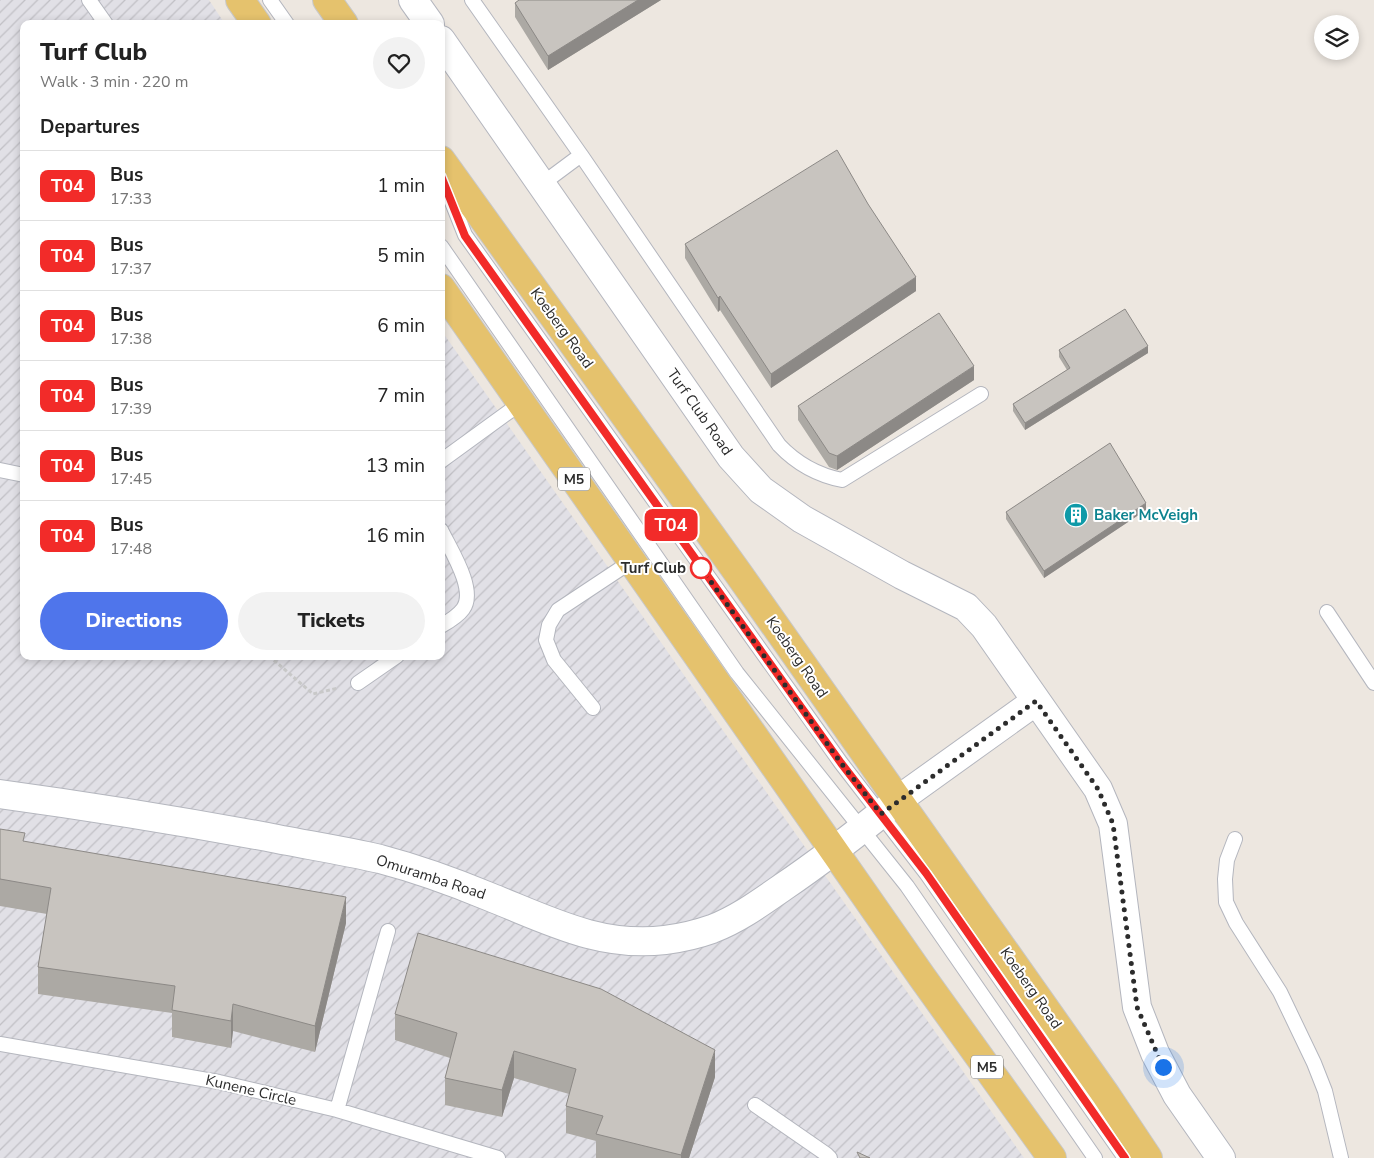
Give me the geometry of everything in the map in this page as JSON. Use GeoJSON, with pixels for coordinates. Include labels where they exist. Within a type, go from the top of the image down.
{"type":"FeatureCollection","features":[{"type":"Feature","properties":{"kind":"main road"},"geometry":{"type":"LineString","coordinates":[[240,0],[254,20]]}},
{"type":"Feature","properties":{"kind":"main road"},"geometry":{"type":"LineString","coordinates":[[327,0],[341,20]]}},
{"type":"Feature","properties":{"kind":"main road","name":"Koeberg Road"},"geometry":{"type":"LineString","coordinates":[[445,166],[880,814],[1106,1095],[1148,1158]]}},
{"type":"Feature","properties":{"kind":"main road","name":"M5"},"geometry":{"type":"LineString","coordinates":[[445,294],[922,977],[1052,1158]]}},
{"type":"Feature","properties":{"kind":"street"},"geometry":{"type":"LineString","coordinates":[[413,0],[427,20]]}},
{"type":"Feature","properties":{"kind":"street","name":"Turf Club Road"},"geometry":{"type":"LineString","coordinates":[[445,46],[731,457],[761,490],[802,519],[902,575],[966,607],[984,626],[1098,789],[1113,824],[1137,1007],[1156,1053],[1177,1095],[1221,1158]]}},
{"type":"Feature","properties":{"kind":"street"},"geometry":{"type":"LineString","coordinates":[[880,814],[1036,701]]}},
{"type":"Feature","properties":{"kind":"street","name":"Omuramba Road"},"geometry":{"type":"LineString","coordinates":[[0,794],[195,823],[378,859],[449,881],[577,932],[622,940],[666,940],[710,930],[752,908],[835,850],[880,814]]}},
{"type":"Feature","properties":{"kind":"lane"},"geometry":{"type":"LineString","coordinates":[[89,0],[103,20]]}},
{"type":"Feature","properties":{"kind":"lane"},"geometry":{"type":"LineString","coordinates":[[270,0],[284,20]]}},
{"type":"Feature","properties":{"kind":"lane"},"geometry":{"type":"LineString","coordinates":[[472,0],[581,155],[779,445],[788,455],[824,477],[842,480],[980,394]]}},
{"type":"Feature","properties":{"kind":"lane"},"geometry":{"type":"LineString","coordinates":[[542,184],[581,155]]}},
{"type":"Feature","properties":{"kind":"lane"},"geometry":{"type":"LineString","coordinates":[[445,186],[465,236],[841,763],[926,873],[1125,1158]]}},
{"type":"Feature","properties":{"kind":"lane"},"geometry":{"type":"LineString","coordinates":[[445,252],[737,673],[880,814],[907,886],[1094,1158]]}},
{"type":"Feature","properties":{"kind":"lane"},"geometry":{"type":"LineString","coordinates":[[445,458],[521,403]]}},
{"type":"Feature","properties":{"kind":"lane"},"geometry":{"type":"LineString","coordinates":[[0,470],[20,473]]}},
{"type":"Feature","properties":{"kind":"lane"},"geometry":{"type":"LineString","coordinates":[[445,538],[467,585],[468,599],[463,610],[445,623]]}},
{"type":"Feature","properties":{"kind":"lane"},"geometry":{"type":"LineString","coordinates":[[593,708],[554,660],[546,640],[549,625],[558,610],[632,561]]}},
{"type":"Feature","properties":{"kind":"lane"},"geometry":{"type":"LineString","coordinates":[[1327,612],[1374,683]]}},
{"type":"Feature","properties":{"kind":"lane"},"geometry":{"type":"LineString","coordinates":[[358,683],[391,660]]}},
{"type":"Feature","properties":{"kind":"lane"},"geometry":{"type":"LineString","coordinates":[[1235,839],[1228,860],[1225,879],[1226,902],[1236,923],[1280,992],[1314,1063],[1325,1091],[1341,1158]]}},
{"type":"Feature","properties":{"kind":"lane"},"geometry":{"type":"LineString","coordinates":[[337,1110],[388,931]]}},
{"type":"Feature","properties":{"kind":"lane","name":"Kunene Circle"},"geometry":{"type":"LineString","coordinates":[[0,1044],[219,1082],[337,1110],[498,1158]]}},
{"type":"Feature","properties":{"kind":"lane"},"geometry":{"type":"LineString","coordinates":[[755,1104],[830,1158]]}},
{"type":"Feature","properties":{"kind":"path"},"geometry":{"type":"LineString","coordinates":[[274,660],[313,694],[358,683]]}},
{"type":"Feature","properties":{"kind":"shaded area"},"geometry":{"type":"Polygon","coordinates":[[[0,0],[209,0],[222,20],[20,20],[20,660],[445,660],[445,336],[1024,1158],[0,1158],[0,0]]]}},
{"type":"Feature","properties":{"kind":"building"},"geometry":{"type":"Polygon","coordinates":[[[519,0],[638,0],[548,56],[515,3],[519,0]]]}},
{"type":"Feature","properties":{"kind":"building"},"geometry":{"type":"Polygon","coordinates":[[[837,150],[868,204],[916,277],[771,374],[720,296],[718,298],[685,244],[837,150]]]}},
{"type":"Feature","properties":{"kind":"building"},"geometry":{"type":"Polygon","coordinates":[[[1125,309],[1148,346],[1025,423],[1013,404],[1070,368],[1059,350],[1125,309]]]}},
{"type":"Feature","properties":{"kind":"building"},"geometry":{"type":"Polygon","coordinates":[[[939,313],[974,366],[837,456],[829,453],[798,406],[939,313]]]}},
{"type":"Feature","properties":{"kind":"building","name":"Baker McVeigh"},"geometry":{"type":"Polygon","coordinates":[[[1110,443],[1146,503],[1044,571],[1006,512],[1110,443]]]}},
{"type":"Feature","properties":{"kind":"building"},"geometry":{"type":"Polygon","coordinates":[[[0,829],[25,833],[23,841],[346,897],[315,1026],[233,1004],[231,1021],[172,1010],[175,986],[38,967],[51,888],[0,879],[0,829]]]}},
{"type":"Feature","properties":{"kind":"building"},"geometry":{"type":"Polygon","coordinates":[[[418,933],[601,989],[715,1050],[681,1155],[596,1134],[603,1116],[566,1106],[576,1069],[514,1051],[502,1090],[445,1078],[457,1033],[395,1014],[418,933]]]}},
{"type":"Feature","properties":{"kind":"building"},"geometry":{"type":"Polygon","coordinates":[[[857,1152],[870,1158],[860,1158],[857,1152]]]}},
{"type":"Feature","properties":{"kind":"bus line","name":"T04"},"geometry":{"type":"LineString","coordinates":[[445,186],[465,236],[841,763],[926,873],[1125,1158]]}},
{"type":"Feature","properties":{"kind":"place","name":"Baker McVeigh"},"geometry":{"type":"Point","coordinates":[1076,515]}},
{"type":"Feature","properties":{"kind":"place","name":"Turf Club"},"geometry":{"type":"Point","coordinates":[701,568]}},
{"type":"Feature","properties":{"kind":"route"},"geometry":{"type":"LineString","coordinates":[[701,568],[841,763],[881,814],[1036,701],[1098,789],[1113,824],[1137,1007],[1163,1067]]}}]}
